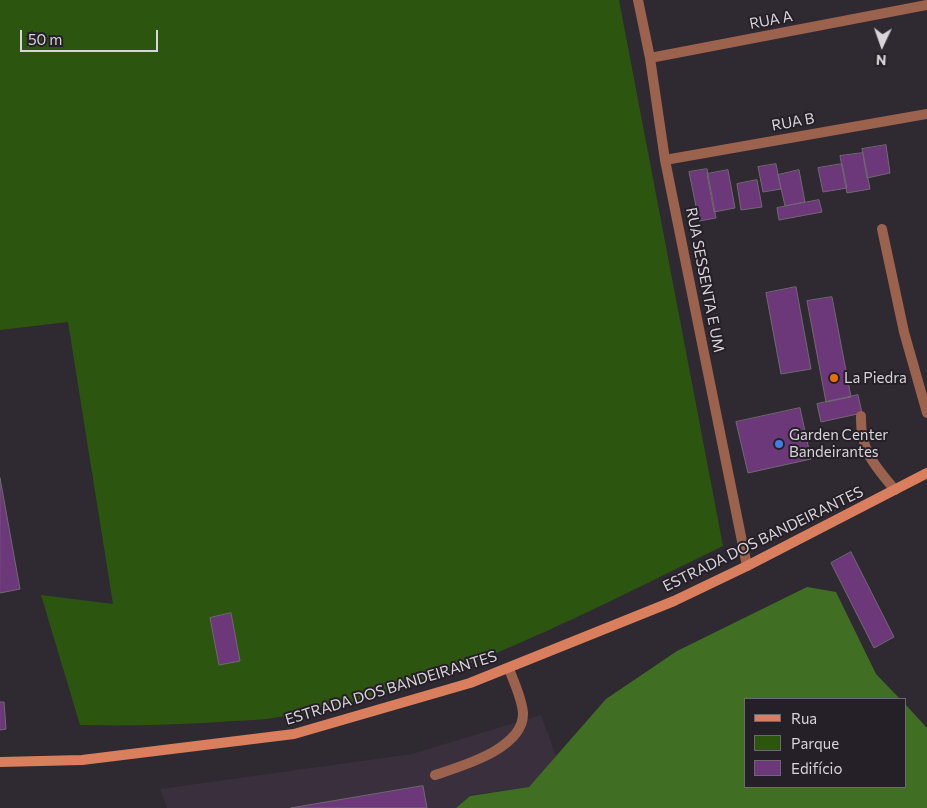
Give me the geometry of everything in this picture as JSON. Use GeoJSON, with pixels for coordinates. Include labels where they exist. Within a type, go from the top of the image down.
{"type":"FeatureCollection","features":[{"type":"Feature","properties":{"kind":"main road","name":"ESTRADA DOS BANDEIRANTES"},"geometry":{"type":"LineString","coordinates":[[0,762],[82,760],[294,734],[470,683],[509,669],[674,601],[747,566],[927,473]]}},
{"type":"Feature","properties":{"kind":"street","name":"RUA SESSENTA E UM"},"geometry":{"type":"LineString","coordinates":[[638,0],[650,58],[665,160],[747,566]]}},
{"type":"Feature","properties":{"kind":"street","name":"RUA A"},"geometry":{"type":"LineString","coordinates":[[650,58],[927,5]]}},
{"type":"Feature","properties":{"kind":"street","name":"RUA B"},"geometry":{"type":"LineString","coordinates":[[665,160],[927,114]]}},
{"type":"Feature","properties":{"kind":"street"},"geometry":{"type":"LineString","coordinates":[[882,229],[904,332],[927,413]]}},
{"type":"Feature","properties":{"kind":"street"},"geometry":{"type":"LineString","coordinates":[[861,416],[860,433],[868,455],[895,490]]}},
{"type":"Feature","properties":{"kind":"street"},"geometry":{"type":"LineString","coordinates":[[435,775],[495,753],[516,733],[523,715],[509,669]]}},
{"type":"Feature","properties":{"kind":"shaded area"},"geometry":{"type":"Polygon","coordinates":[[[541,715],[556,756],[529,787],[470,795],[456,808],[167,808],[160,789],[412,754],[541,715]]]}},
{"type":"Feature","properties":{"kind":"green space"},"geometry":{"type":"Polygon","coordinates":[[[0,0],[619,0],[723,546],[504,650],[448,672],[391,691],[332,707],[266,719],[167,725],[80,725],[41,595],[113,604],[68,322],[0,330],[0,0]]]}},
{"type":"Feature","properties":{"kind":"green space"},"geometry":{"type":"Polygon","coordinates":[[[807,587],[836,592],[876,674],[899,698],[744,698],[744,788],[907,788],[907,706],[927,728],[927,808],[456,808],[470,796],[529,787],[606,699],[677,651],[807,587]]]}},
{"type":"Feature","properties":{"kind":"building"},"geometry":{"type":"Polygon","coordinates":[[[886,145],[890,173],[867,178],[862,149],[886,145]]]}},
{"type":"Feature","properties":{"kind":"building"},"geometry":{"type":"Polygon","coordinates":[[[863,153],[870,189],[847,193],[840,156],[863,153]]]}},
{"type":"Feature","properties":{"kind":"building"},"geometry":{"type":"Polygon","coordinates":[[[776,164],[781,189],[763,192],[758,167],[776,164]]]}},
{"type":"Feature","properties":{"kind":"building"},"geometry":{"type":"Polygon","coordinates":[[[842,164],[847,188],[823,192],[818,168],[842,164]]]}},
{"type":"Feature","properties":{"kind":"building"},"geometry":{"type":"Polygon","coordinates":[[[707,169],[716,218],[699,221],[689,172],[707,169]]]}},
{"type":"Feature","properties":{"kind":"building"},"geometry":{"type":"Polygon","coordinates":[[[728,170],[735,208],[714,212],[707,174],[728,170]]]}},
{"type":"Feature","properties":{"kind":"building"},"geometry":{"type":"Polygon","coordinates":[[[799,170],[805,202],[785,206],[778,175],[799,170]]]}},
{"type":"Feature","properties":{"kind":"building"},"geometry":{"type":"Polygon","coordinates":[[[757,180],[762,207],[741,210],[737,184],[757,180]]]}},
{"type":"Feature","properties":{"kind":"building"},"geometry":{"type":"Polygon","coordinates":[[[819,200],[822,212],[779,220],[777,208],[819,200]]]}},
{"type":"Feature","properties":{"kind":"building"},"geometry":{"type":"Polygon","coordinates":[[[796,287],[811,369],[781,374],[766,293],[796,287]]]}},
{"type":"Feature","properties":{"kind":"building"},"geometry":{"type":"Polygon","coordinates":[[[832,297],[851,397],[826,402],[807,301],[832,297]]]}},
{"type":"Feature","properties":{"kind":"building"},"geometry":{"type":"Polygon","coordinates":[[[858,395],[862,413],[821,422],[817,404],[858,395]]]}},
{"type":"Feature","properties":{"kind":"building"},"geometry":{"type":"Polygon","coordinates":[[[800,408],[811,459],[748,473],[736,422],[800,408]]]}},
{"type":"Feature","properties":{"kind":"building"},"geometry":{"type":"Polygon","coordinates":[[[0,478],[20,589],[0,593],[0,478]]]}},
{"type":"Feature","properties":{"kind":"building"},"geometry":{"type":"Polygon","coordinates":[[[851,552],[894,637],[874,648],[831,563],[851,552]]]}},
{"type":"Feature","properties":{"kind":"building"},"geometry":{"type":"Polygon","coordinates":[[[231,613],[240,661],[219,665],[210,618],[231,613]]]}},
{"type":"Feature","properties":{"kind":"building"},"geometry":{"type":"Polygon","coordinates":[[[0,702],[4,702],[6,729],[0,730],[0,702]]]}},
{"type":"Feature","properties":{"kind":"building"},"geometry":{"type":"Polygon","coordinates":[[[423,786],[427,808],[291,808],[423,786]]]}},
{"type":"Feature","properties":{"kind":"place","name":"La Piedra"},"geometry":{"type":"Point","coordinates":[834,378]}},
{"type":"Feature","properties":{"kind":"place","name":"Garden Center Bandeirantes"},"geometry":{"type":"Point","coordinates":[779,444]}}]}
